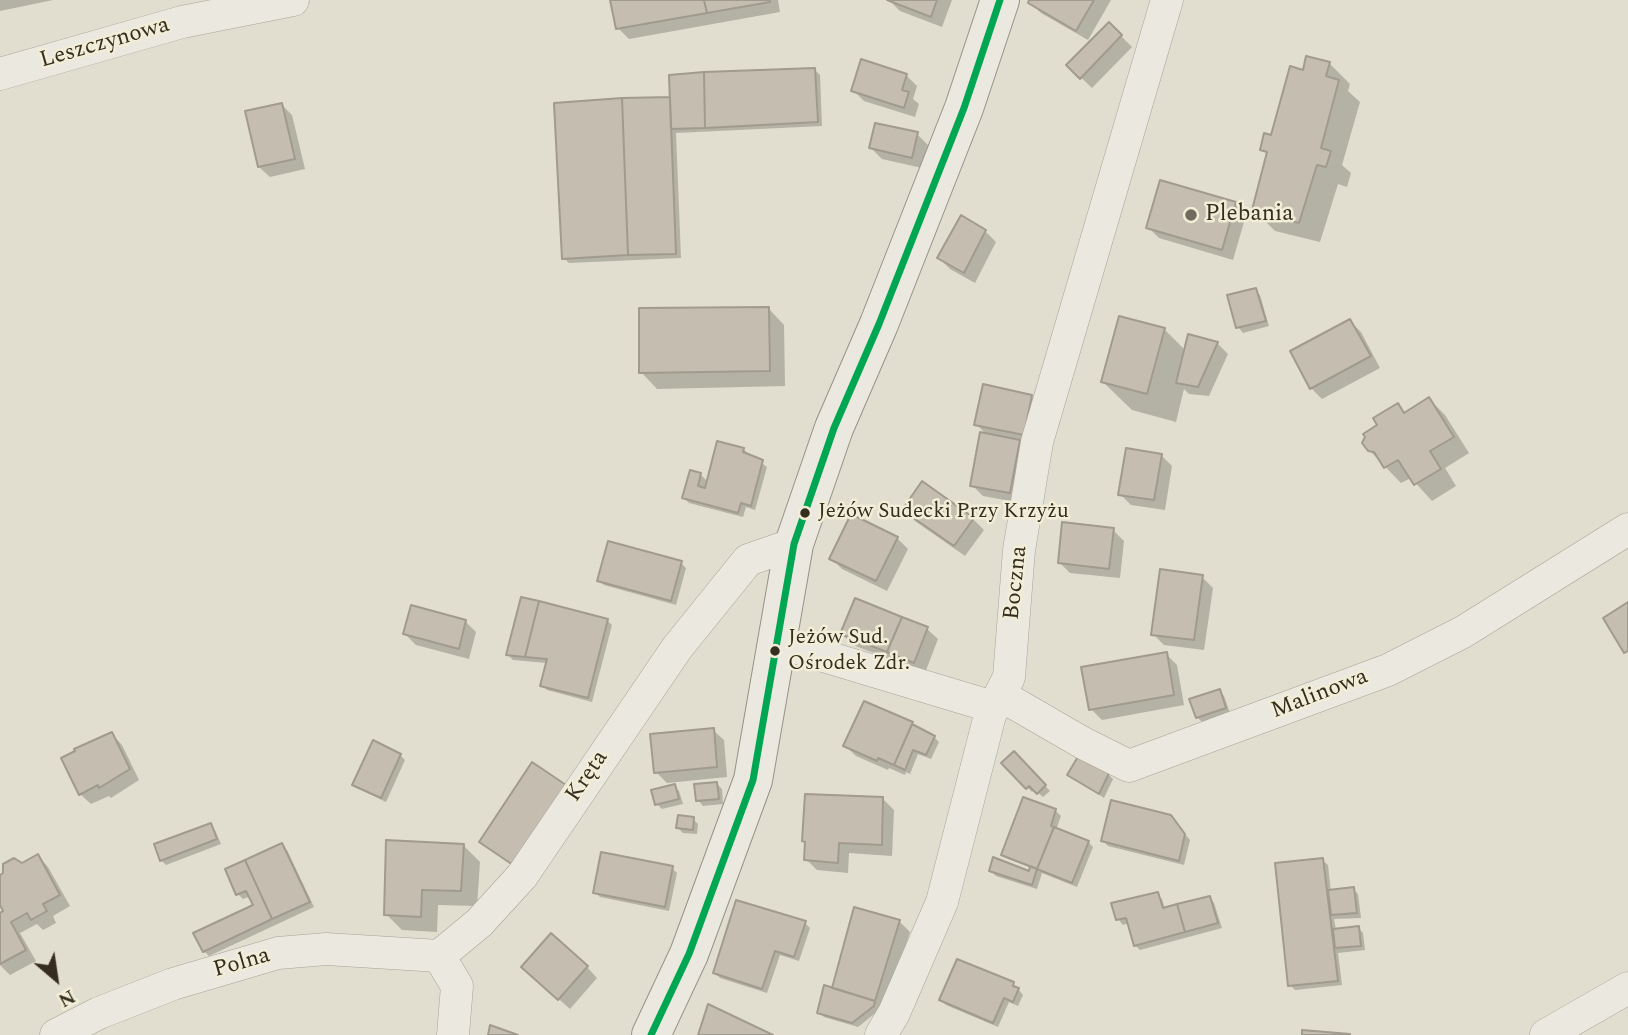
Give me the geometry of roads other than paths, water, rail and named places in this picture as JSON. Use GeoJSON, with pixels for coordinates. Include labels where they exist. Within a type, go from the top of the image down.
{"type":"FeatureCollection","features":[{"type":"Feature","properties":{"kind":"street","name":"Leszczynowa"},"geometry":{"type":"LineString","coordinates":[[0,74],[182,22],[293,0]]}},
{"type":"Feature","properties":{"kind":"street"},"geometry":{"type":"LineString","coordinates":[[651,1035],[689,954],[753,780],[794,544],[834,428],[879,324],[964,108],[1000,0]]}},
{"type":"Feature","properties":{"kind":"street","name":"Boczna"},"geometry":{"type":"LineString","coordinates":[[881,1035],[894,1013],[942,902],[990,715],[1009,677],[1019,550],[1037,442],[1167,0]]}},
{"type":"Feature","properties":{"kind":"street","name":"Malinowa"},"geometry":{"type":"LineString","coordinates":[[777,642],[919,686],[997,701],[1129,766],[1388,670],[1463,632],[1628,529]]}},
{"type":"Feature","properties":{"kind":"street","name":"Kręta"},"geometry":{"type":"LineString","coordinates":[[439,956],[479,923],[522,876],[677,648],[748,560],[794,544]]}},
{"type":"Feature","properties":{"kind":"street","name":"Polna"},"geometry":{"type":"LineString","coordinates":[[56,1035],[99,1013],[173,984],[278,953],[326,949],[439,956]]}},
{"type":"Feature","properties":{"kind":"street"},"geometry":{"type":"LineString","coordinates":[[439,956],[457,986],[453,1035]]}},
{"type":"Feature","properties":{"kind":"street"},"geometry":{"type":"LineString","coordinates":[[1546,1035],[1628,988]]}},
{"type":"Feature","properties":{"kind":"place","name":"Plebania"},"geometry":{"type":"Point","coordinates":[1191,215]}},
{"type":"Feature","properties":{"kind":"place","name":"Jeżów Sudecki Przy Krzyżu"},"geometry":{"type":"Point","coordinates":[805,513]}},
{"type":"Feature","properties":{"kind":"place","name":"Jeżów Sud. Ośrodek Zdr."},"geometry":{"type":"Point","coordinates":[775,651]}}]}
